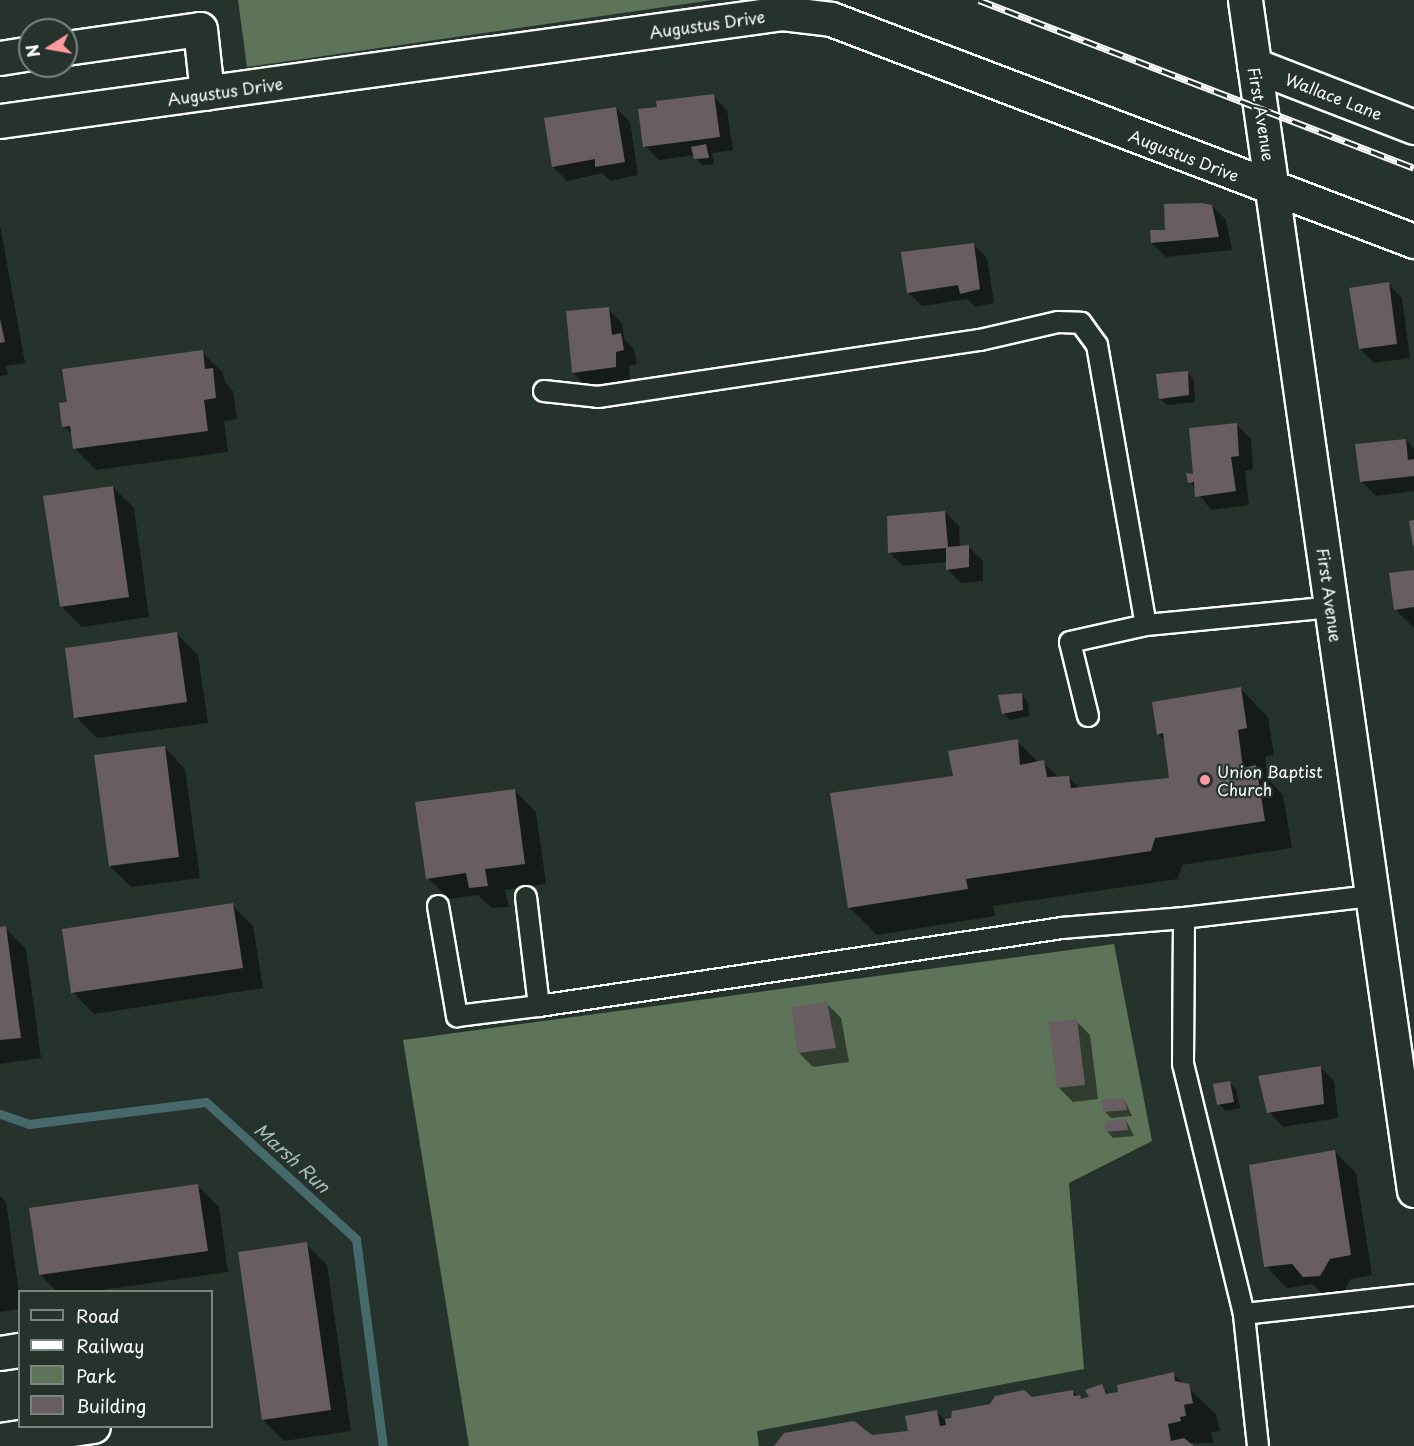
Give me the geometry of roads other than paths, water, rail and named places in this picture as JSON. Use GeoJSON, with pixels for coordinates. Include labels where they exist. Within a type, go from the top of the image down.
{"type":"FeatureCollection","features":[{"type":"Feature","properties":{"kind":"street","name":"First Avenue"},"geometry":{"type":"LineString","coordinates":[[1245,0],[1274,190],[1414,1190]]}},
{"type":"Feature","properties":{"kind":"street","name":"Augustus Drive"},"geometry":{"type":"LineString","coordinates":[[0,121],[782,13],[831,19],[1274,190],[1414,241]]}},
{"type":"Feature","properties":{"kind":"street"},"geometry":{"type":"LineString","coordinates":[[78,46],[200,29],[207,93]]}},
{"type":"Feature","properties":{"kind":"street"},"geometry":{"type":"LineString","coordinates":[[0,57],[18,55]]}},
{"type":"Feature","properties":{"kind":"street","name":"Wallace Lane"},"geometry":{"type":"LineString","coordinates":[[1254,64],[1414,127]]}},
{"type":"Feature","properties":{"kind":"street"},"geometry":{"type":"LineString","coordinates":[[0,1353],[18,1350]]}},
{"type":"Feature","properties":{"kind":"street"},"geometry":{"type":"LineString","coordinates":[[0,1440],[80,1428]]}},
{"type":"Feature","properties":{"kind":"lane"},"geometry":{"type":"LineString","coordinates":[[544,391],[598,397],[980,340],[1058,322],[1081,323],[1097,345],[1146,625]]}},
{"type":"Feature","properties":{"kind":"lane"},"geometry":{"type":"LineString","coordinates":[[1088,716],[1070,642],[1146,625],[1332,607]]}},
{"type":"Feature","properties":{"kind":"lane"},"geometry":{"type":"LineString","coordinates":[[438,906],[457,1016],[539,1006],[1062,928],[1184,918],[1372,896]]}},
{"type":"Feature","properties":{"kind":"lane"},"geometry":{"type":"LineString","coordinates":[[526,897],[539,1006]]}},
{"type":"Feature","properties":{"kind":"lane"},"geometry":{"type":"LineString","coordinates":[[1184,918],[1183,1064],[1244,1314],[1258,1446]]}},
{"type":"Feature","properties":{"kind":"lane"},"geometry":{"type":"LineString","coordinates":[[1244,1314],[1414,1295]]}},
{"type":"Feature","properties":{"kind":"waterway","name":"Marsh Run"},"geometry":{"type":"LineString","coordinates":[[0,1114],[29,1124],[206,1102],[356,1239],[383,1446]]}},
{"type":"Feature","properties":{"kind":"railway"},"geometry":{"type":"LineString","coordinates":[[979,0],[1414,168]]}},
{"type":"Feature","properties":{"kind":"place","name":"Union Baptist Church"},"geometry":{"type":"Point","coordinates":[1205,780]}}]}
